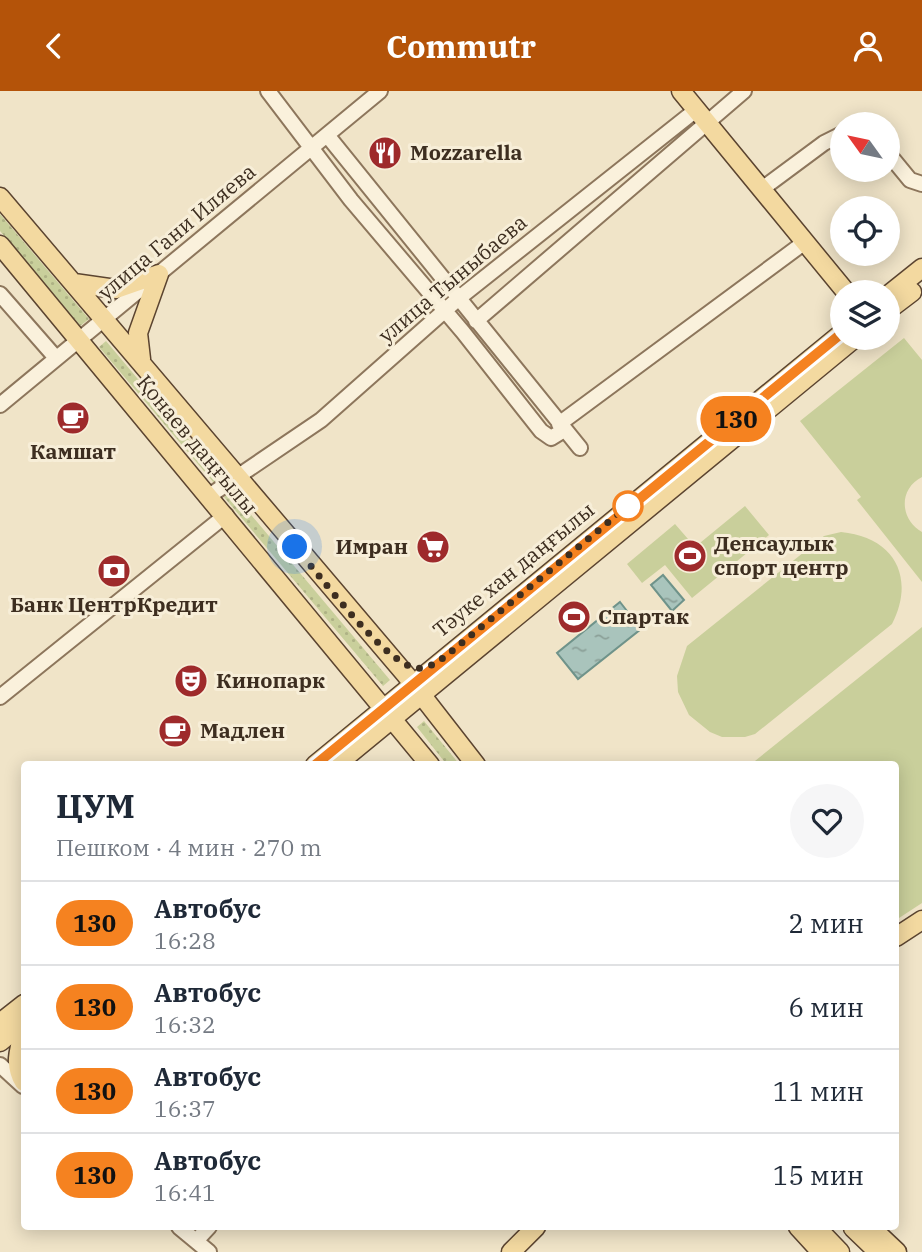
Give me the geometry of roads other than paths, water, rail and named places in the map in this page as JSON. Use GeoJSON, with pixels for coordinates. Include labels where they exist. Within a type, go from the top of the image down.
{"type":"FeatureCollection","features":[{"type":"Feature","properties":{"kind":"main road"},"geometry":{"type":"LineString","coordinates":[[681,91],[836,280]]}},
{"type":"Feature","properties":{"kind":"main road","name":"Қонаев даңғылы"},"geometry":{"type":"LineString","coordinates":[[0,197],[417,690]]}},
{"type":"Feature","properties":{"kind":"main road","name":"Қонаев даңғылы"},"geometry":{"type":"LineString","coordinates":[[0,245],[427,761]]}},
{"type":"Feature","properties":{"kind":"main road"},"geometry":{"type":"LineString","coordinates":[[900,286],[922,268]]}},
{"type":"Feature","properties":{"kind":"main road"},"geometry":{"type":"LineString","coordinates":[[74,283],[116,289],[159,274]]}},
{"type":"Feature","properties":{"kind":"main road"},"geometry":{"type":"LineString","coordinates":[[142,362],[138,333],[159,274]]}},
{"type":"Feature","properties":{"kind":"main road"},"geometry":{"type":"LineString","coordinates":[[900,301],[922,283]]}},
{"type":"Feature","properties":{"kind":"main road","name":"Тәуке хан даңғылы"},"geometry":{"type":"LineString","coordinates":[[417,690],[437,662],[830,343]]}},
{"type":"Feature","properties":{"kind":"main road","name":"Тәуке хан даңғылы"},"geometry":{"type":"LineString","coordinates":[[321,761],[417,690],[840,350]]}},
{"type":"Feature","properties":{"kind":"main road"},"geometry":{"type":"LineString","coordinates":[[390,656],[414,668],[425,669],[437,662]]}},
{"type":"Feature","properties":{"kind":"main road"},"geometry":{"type":"LineString","coordinates":[[417,690],[473,761]]}},
{"type":"Feature","properties":{"kind":"main road","name":"Тәуке хан даңғылы"},"geometry":{"type":"LineString","coordinates":[[340,761],[388,712]]}},
{"type":"Feature","properties":{"kind":"main road"},"geometry":{"type":"LineString","coordinates":[[899,935],[922,920]]}},
{"type":"Feature","properties":{"kind":"main road"},"geometry":{"type":"LineString","coordinates":[[0,1023],[21,1006]]}},
{"type":"Feature","properties":{"kind":"main road"},"geometry":{"type":"LineString","coordinates":[[0,1042],[21,1024]]}},
{"type":"Feature","properties":{"kind":"main road"},"geometry":{"type":"LineString","coordinates":[[21,1043],[18,1071],[21,1078]]}},
{"type":"Feature","properties":{"kind":"main road"},"geometry":{"type":"LineString","coordinates":[[511,1252],[533,1230]]}},
{"type":"Feature","properties":{"kind":"main road"},"geometry":{"type":"LineString","coordinates":[[802,1230],[833,1251]]}},
{"type":"Feature","properties":{"kind":"main road"},"geometry":{"type":"LineString","coordinates":[[818,1230],[833,1251]]}},
{"type":"Feature","properties":{"kind":"main road"},"geometry":{"type":"LineString","coordinates":[[855,1230],[878,1252]]}},
{"type":"Feature","properties":{"kind":"main road"},"geometry":{"type":"LineString","coordinates":[[869,1230],[897,1252]]}},
{"type":"Feature","properties":{"kind":"street"},"geometry":{"type":"LineString","coordinates":[[268,91],[351,200],[541,431],[551,438],[561,427],[804,241]]}},
{"type":"Feature","properties":{"kind":"street","name":"улица Гани Иляева"},"geometry":{"type":"LineString","coordinates":[[0,405],[380,91]]}},
{"type":"Feature","properties":{"kind":"street","name":"улица Тыныбаева"},"geometry":{"type":"LineString","coordinates":[[209,496],[234,476],[321,420],[459,298],[702,116],[744,91]]}},
{"type":"Feature","properties":{"kind":"street","name":"улица Тыныбаева"},"geometry":{"type":"LineString","coordinates":[[476,321],[702,116]]}},
{"type":"Feature","properties":{"kind":"street"},"geometry":{"type":"LineString","coordinates":[[327,135],[580,448]]}},
{"type":"Feature","properties":{"kind":"street"},"geometry":{"type":"LineString","coordinates":[[762,189],[830,140]]}},
{"type":"Feature","properties":{"kind":"street"},"geometry":{"type":"LineString","coordinates":[[900,167],[911,180],[922,184]]}},
{"type":"Feature","properties":{"kind":"street"},"geometry":{"type":"LineString","coordinates":[[0,294],[56,358]]}},
{"type":"Feature","properties":{"kind":"street"},"geometry":{"type":"LineString","coordinates":[[0,697],[226,515]]}},
{"type":"Feature","properties":{"kind":"street"},"geometry":{"type":"LineString","coordinates":[[0,1065],[21,1082]]}},
{"type":"Feature","properties":{"kind":"street"},"geometry":{"type":"LineString","coordinates":[[183,1230],[209,1252]]}},
{"type":"Feature","properties":{"kind":"street"},"geometry":{"type":"LineString","coordinates":[[196,1241],[206,1230]]}},
{"type":"Feature","properties":{"kind":"water"},"geometry":{"type":"Polygon","coordinates":[[[663,575],[684,600],[672,611],[651,585],[663,575]]]}},
{"type":"Feature","properties":{"kind":"water"},"geometry":{"type":"Polygon","coordinates":[[[620,602],[641,629],[578,679],[557,653],[620,602]]]}},
{"type":"Feature","properties":{"kind":"place","name":"Mozzarella"},"geometry":{"type":"Point","coordinates":[385,153]}},
{"type":"Feature","properties":{"kind":"place","name":"Камшат"},"geometry":{"type":"Point","coordinates":[73,418]}},
{"type":"Feature","properties":{"kind":"place","name":"Имран"},"geometry":{"type":"Point","coordinates":[433,547]}},
{"type":"Feature","properties":{"kind":"place","name":"Денсаулык спорт центр"},"geometry":{"type":"Point","coordinates":[690,556]}},
{"type":"Feature","properties":{"kind":"place","name":"Банк ЦентрКредит"},"geometry":{"type":"Point","coordinates":[114,571]}},
{"type":"Feature","properties":{"kind":"place","name":"Спартак"},"geometry":{"type":"Point","coordinates":[574,617]}},
{"type":"Feature","properties":{"kind":"place","name":"Кинопарк"},"geometry":{"type":"Point","coordinates":[191,681]}},
{"type":"Feature","properties":{"kind":"place","name":"Мадлен"},"geometry":{"type":"Point","coordinates":[175,731]}}]}
